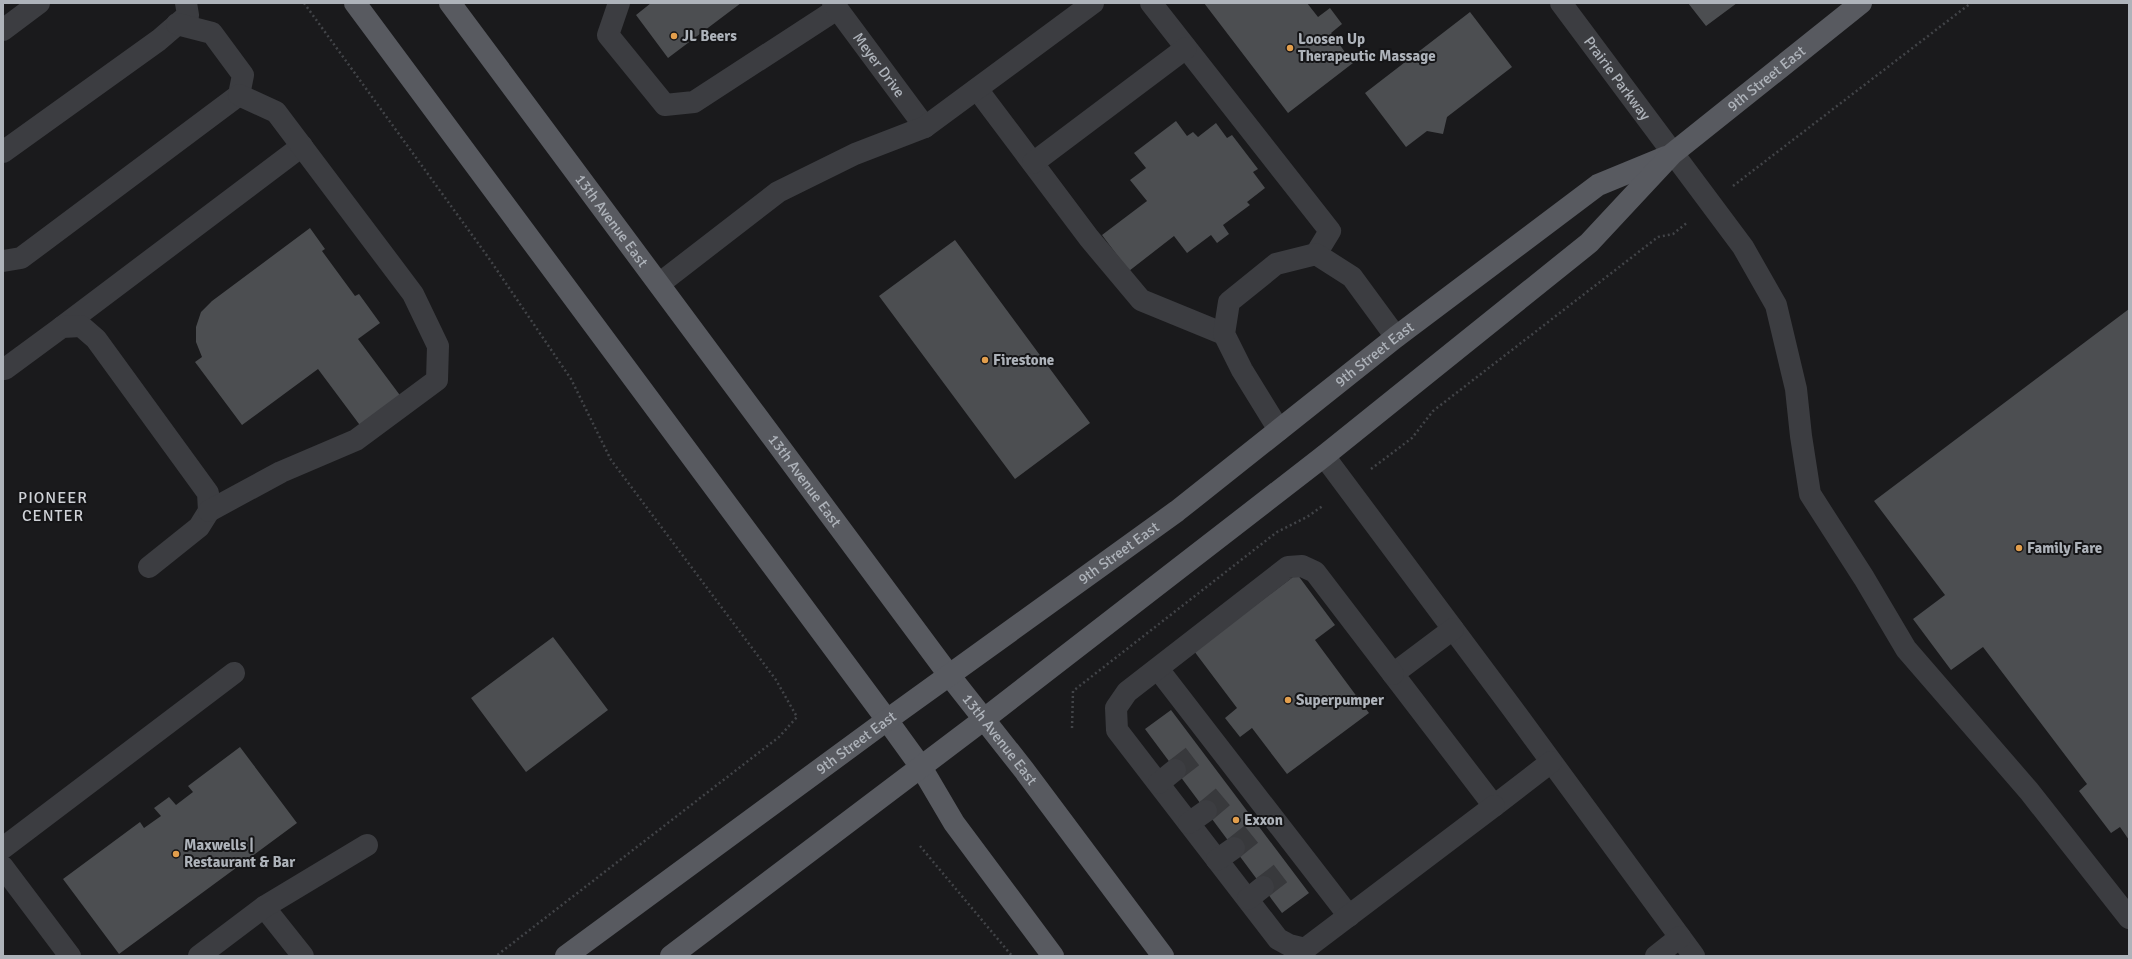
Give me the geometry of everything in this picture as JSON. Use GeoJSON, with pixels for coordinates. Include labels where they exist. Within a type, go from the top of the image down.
{"type":"FeatureCollection","features":[{"type":"Feature","properties":{"kind":"main road"},"geometry":{"type":"LineString","coordinates":[[355,3],[887,720],[921,767],[954,823],[1053,956]]}},
{"type":"Feature","properties":{"kind":"main road","name":"13th Avenue East"},"geometry":{"type":"LineString","coordinates":[[450,3],[949,675],[1024,770],[1163,956]]}},
{"type":"Feature","properties":{"kind":"main road","name":"9th Street East"},"geometry":{"type":"LineString","coordinates":[[671,956],[983,720],[1324,456],[1589,243],[1672,154],[1861,3]]}},
{"type":"Feature","properties":{"kind":"main road","name":"9th Street East"},"geometry":{"type":"LineString","coordinates":[[566,956],[887,720],[1177,511],[1396,337],[1598,185],[1672,154]]}},
{"type":"Feature","properties":{"kind":"street"},"geometry":{"type":"LineString","coordinates":[[3,30],[39,3]]}},
{"type":"Feature","properties":{"kind":"street"},"geometry":{"type":"LineString","coordinates":[[3,152],[160,40],[188,15],[186,3]]}},
{"type":"Feature","properties":{"kind":"street"},"geometry":{"type":"LineString","coordinates":[[619,3],[608,35],[664,105],[694,102],[835,6]]}},
{"type":"Feature","properties":{"kind":"street"},"geometry":{"type":"LineString","coordinates":[[659,284],[778,192],[855,154],[925,127],[1093,3]]}},
{"type":"Feature","properties":{"kind":"street"},"geometry":{"type":"LineString","coordinates":[[1151,3],[1330,231],[1316,254],[1276,264],[1229,302],[1224,334],[1242,370],[1279,430]]}},
{"type":"Feature","properties":{"kind":"street","name":"Prairie Parkway"},"geometry":{"type":"LineString","coordinates":[[1561,3],[1672,154],[1743,247],[1776,305],[1796,389],[1801,436],[1810,494],[1864,578],[1906,649],[2029,791],[2129,918]]}},
{"type":"Feature","properties":{"kind":"street","name":"Meyer Drive"},"geometry":{"type":"LineString","coordinates":[[835,6],[925,127]]}},
{"type":"Feature","properties":{"kind":"street"},"geometry":{"type":"LineString","coordinates":[[3,261],[21,258],[239,96],[243,75],[212,33],[177,24]]}},
{"type":"Feature","properties":{"kind":"street"},"geometry":{"type":"LineString","coordinates":[[1033,163],[1186,48]]}},
{"type":"Feature","properties":{"kind":"street"},"geometry":{"type":"LineString","coordinates":[[977,89],[1089,238],[1141,300],[1224,334]]}},
{"type":"Feature","properties":{"kind":"street"},"geometry":{"type":"LineString","coordinates":[[208,511],[281,472],[356,440],[437,380],[438,346],[413,294],[276,112],[239,96]]}},
{"type":"Feature","properties":{"kind":"street"},"geometry":{"type":"LineString","coordinates":[[5,369],[302,146]]}},
{"type":"Feature","properties":{"kind":"street"},"geometry":{"type":"LineString","coordinates":[[1316,254],[1352,277],[1396,337]]}},
{"type":"Feature","properties":{"kind":"street"},"geometry":{"type":"LineString","coordinates":[[62,327],[81,326],[96,339],[208,493],[208,511],[199,527],[149,567]]}},
{"type":"Feature","properties":{"kind":"street"},"geometry":{"type":"LineString","coordinates":[[1324,456],[1694,956]]}},
{"type":"Feature","properties":{"kind":"street"},"geometry":{"type":"LineString","coordinates":[[1494,806],[1315,572],[1302,566],[1288,567],[1127,692],[1116,708],[1117,730],[1159,783],[1197,817],[1226,854],[1256,893],[1278,938],[1289,945],[1305,949],[1494,806],[1551,762]]}},
{"type":"Feature","properties":{"kind":"street"},"geometry":{"type":"LineString","coordinates":[[1393,674],[1453,629]]}},
{"type":"Feature","properties":{"kind":"street"},"geometry":{"type":"LineString","coordinates":[[1158,669],[1207,745],[1296,862],[1348,916]]}},
{"type":"Feature","properties":{"kind":"street"},"geometry":{"type":"LineString","coordinates":[[3,848],[234,673]]}},
{"type":"Feature","properties":{"kind":"street"},"geometry":{"type":"LineString","coordinates":[[1159,783],[1176,770]]}},
{"type":"Feature","properties":{"kind":"street"},"geometry":{"type":"LineString","coordinates":[[199,956],[264,907],[367,845]]}},
{"type":"Feature","properties":{"kind":"street"},"geometry":{"type":"LineString","coordinates":[[3,867],[70,956]]}},
{"type":"Feature","properties":{"kind":"street"},"geometry":{"type":"LineString","coordinates":[[264,907],[303,956]]}},
{"type":"Feature","properties":{"kind":"street"},"geometry":{"type":"LineString","coordinates":[[1656,956],[1680,937]]}},
{"type":"Feature","properties":{"kind":"path"},"geometry":{"type":"LineString","coordinates":[[304,3],[488,257],[571,379],[611,460],[776,680],[798,718],[779,737],[496,956]]}},
{"type":"Feature","properties":{"kind":"path"},"geometry":{"type":"LineString","coordinates":[[1072,728],[1073,691],[1277,532],[1307,517],[1412,438],[1433,412],[1658,238],[1674,234],[1971,3]]}},
{"type":"Feature","properties":{"kind":"path"},"geometry":{"type":"LineString","coordinates":[[920,846],[1012,956]]}},
{"type":"Feature","properties":{"kind":"building","name":"JL Beers"},"geometry":{"type":"Polygon","coordinates":[[[651,3],[741,3],[668,58],[636,15],[651,3]]]}},
{"type":"Feature","properties":{"kind":"building","name":"Loosen Up Therapeutic Massage"},"geometry":{"type":"Polygon","coordinates":[[[1204,3],[1307,3],[1318,17],[1330,8],[1342,24],[1331,33],[1353,63],[1288,113],[1204,3]]]}},
{"type":"Feature","properties":{"kind":"building"},"geometry":{"type":"Polygon","coordinates":[[[1688,3],[1737,3],[1706,26],[1688,3]]]}},
{"type":"Feature","properties":{"kind":"building"},"geometry":{"type":"Polygon","coordinates":[[[1470,12],[1512,67],[1447,117],[1443,134],[1427,131],[1406,147],[1365,93],[1470,12]]]}},
{"type":"Feature","properties":{"kind":"building"},"geometry":{"type":"Polygon","coordinates":[[[1176,121],[1187,136],[1193,132],[1198,137],[1216,123],[1227,138],[1232,135],[1258,169],[1253,172],[1265,188],[1247,202],[1250,205],[1223,225],[1229,234],[1217,243],[1211,235],[1187,253],[1174,236],[1129,271],[1102,235],[1147,201],[1130,180],[1146,168],[1134,153],[1176,121]]]}},
{"type":"Feature","properties":{"kind":"building"},"geometry":{"type":"Polygon","coordinates":[[[310,228],[325,249],[322,251],[355,296],[359,294],[380,323],[358,339],[402,398],[362,428],[318,369],[242,425],[195,362],[202,357],[196,342],[196,327],[201,312],[212,301],[310,228]]]}},
{"type":"Feature","properties":{"kind":"building","name":"Firestone"},"geometry":{"type":"Polygon","coordinates":[[[955,240],[1090,423],[1015,479],[879,296],[955,240]]]}},
{"type":"Feature","properties":{"kind":"building","name":"Family Fare"},"geometry":{"type":"Polygon","coordinates":[[[2129,309],[2129,840],[2120,827],[2111,833],[2079,791],[2087,784],[1983,647],[1951,670],[1913,619],[1945,595],[1874,501],[2129,309]]]}},
{"type":"Feature","properties":{"kind":"building"},"geometry":{"type":"Polygon","coordinates":[[[1297,574],[1335,625],[1315,640],[1369,713],[1287,774],[1252,728],[1240,737],[1225,718],[1237,708],[1194,651],[1297,574]]]}},
{"type":"Feature","properties":{"kind":"building"},"geometry":{"type":"Polygon","coordinates":[[[553,637],[608,710],[526,772],[471,698],[553,637]]]}},
{"type":"Feature","properties":{"kind":"building"},"geometry":{"type":"Polygon","coordinates":[[[1171,710],[1309,893],[1282,913],[1145,729],[1171,710]]]}},
{"type":"Feature","properties":{"kind":"building","name":"Maxwells | Restaurant & Bar"},"geometry":{"type":"Polygon","coordinates":[[[240,747],[297,823],[119,954],[63,879],[140,822],[144,828],[161,816],[154,808],[169,797],[176,805],[193,792],[188,786],[240,747]]]}},
{"type":"Feature","properties":{"kind":"tunnel"},"geometry":{"type":"LineString","coordinates":[[1175,770],[1201,750]]}},
{"type":"Feature","properties":{"kind":"tunnel"},"geometry":{"type":"LineString","coordinates":[[1206,811],[1231,790]]}},
{"type":"Feature","properties":{"kind":"tunnel"},"geometry":{"type":"LineString","coordinates":[[1234,848],[1259,828]]}},
{"type":"Feature","properties":{"kind":"tunnel"},"geometry":{"type":"LineString","coordinates":[[1263,887],[1289,867]]}},
{"type":"Feature","properties":{"kind":"place","name":"JL Beers"},"geometry":{"type":"Point","coordinates":[674,36]}},
{"type":"Feature","properties":{"kind":"place","name":"Loosen Up Therapeutic Massage"},"geometry":{"type":"Point","coordinates":[1290,48]}},
{"type":"Feature","properties":{"kind":"place","name":"Firestone"},"geometry":{"type":"Point","coordinates":[985,360]}},
{"type":"Feature","properties":{"kind":"place","name":"Family Fare"},"geometry":{"type":"Point","coordinates":[2019,548]}},
{"type":"Feature","properties":{"kind":"place","name":"Superpumper"},"geometry":{"type":"Point","coordinates":[1288,700]}},
{"type":"Feature","properties":{"kind":"place","name":"Exxon"},"geometry":{"type":"Point","coordinates":[1236,820]}},
{"type":"Feature","properties":{"kind":"place","name":"Maxwells | Restaurant & Bar"},"geometry":{"type":"Point","coordinates":[176,854]}},
{"type":"Feature","properties":{"kind":"district","name":"PIONEER CENTER"},"geometry":{"type":"Point","coordinates":[53,506]}}]}
